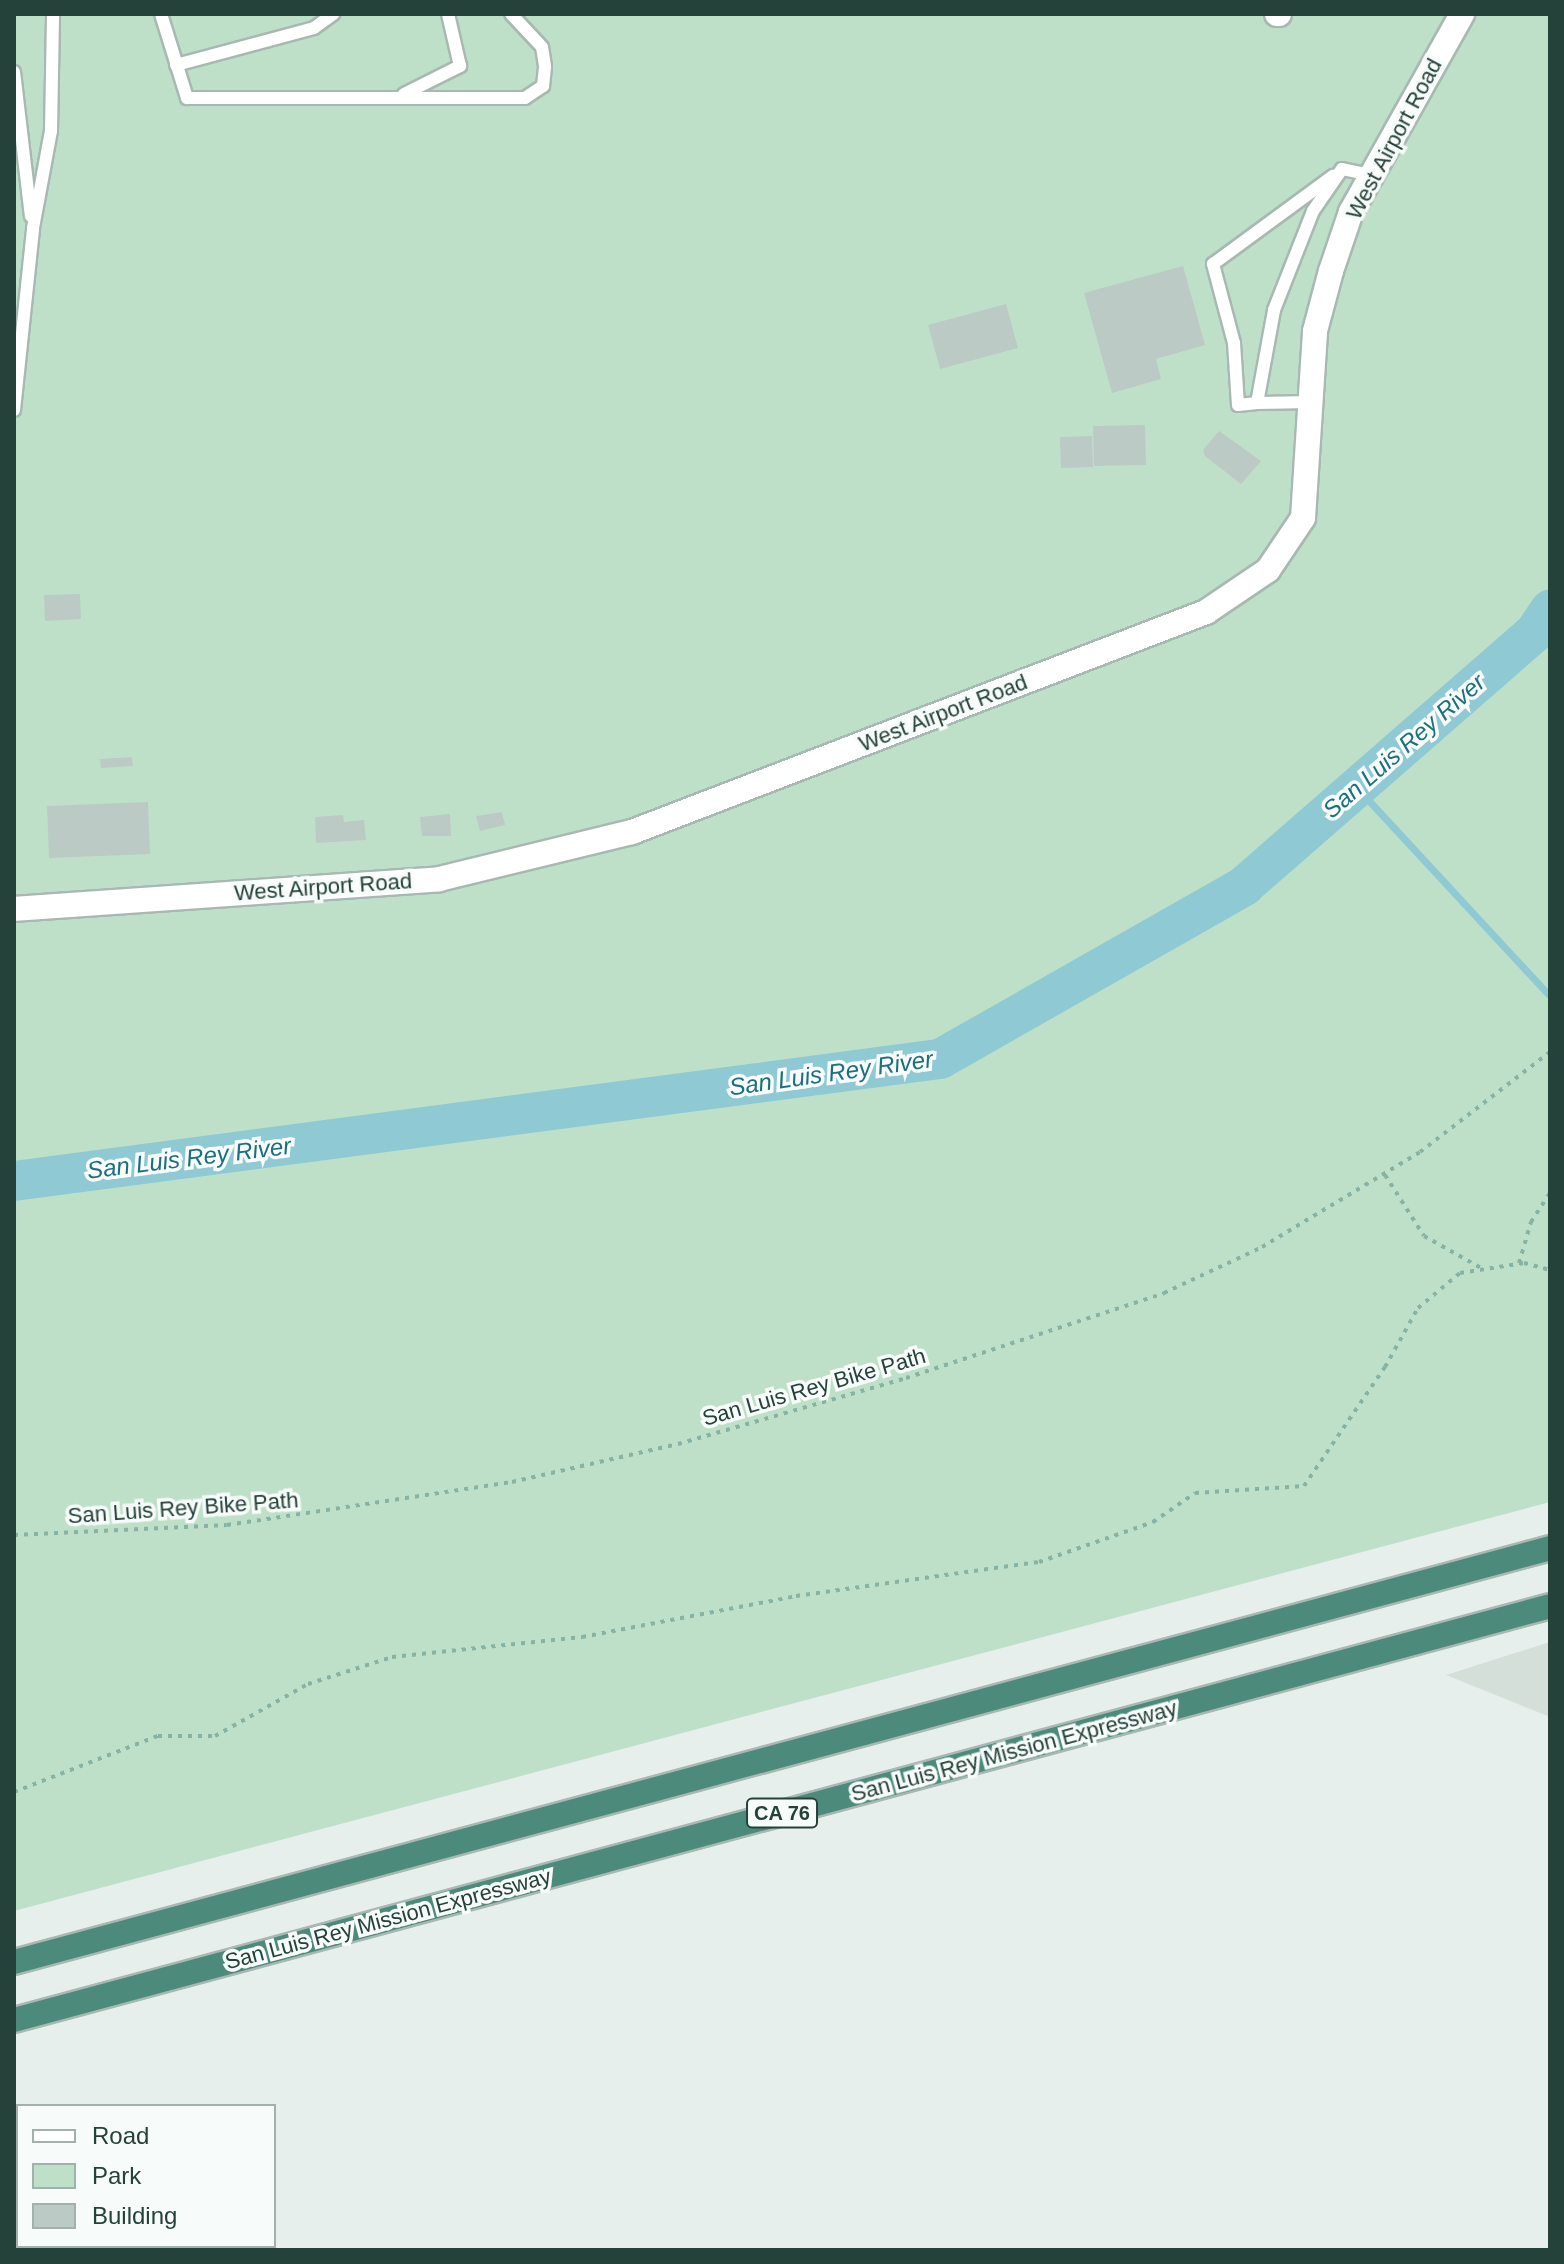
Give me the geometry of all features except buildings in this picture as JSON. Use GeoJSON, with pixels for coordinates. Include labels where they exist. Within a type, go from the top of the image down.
{"type":"FeatureCollection","features":[{"type":"Feature","properties":{"kind":"highway","name":"CA 76"},"geometry":{"type":"LineString","coordinates":[[14,1962],[1550,1548]]}},
{"type":"Feature","properties":{"kind":"highway","name":"San Luis Rey Mission Expressway"},"geometry":{"type":"LineString","coordinates":[[14,2020],[1550,1606]]}},
{"type":"Feature","properties":{"kind":"street","name":"West Airport Road"},"geometry":{"type":"LineString","coordinates":[[14,909],[439,879],[632,832],[1206,612],[1268,570],[1303,518],[1313,402],[1315,331],[1351,212],[1462,14]]}},
{"type":"Feature","properties":{"kind":"lane"},"geometry":{"type":"LineString","coordinates":[[14,410],[33,228],[51,131],[53,14]]}},
{"type":"Feature","properties":{"kind":"lane"},"geometry":{"type":"LineString","coordinates":[[161,14],[187,98],[525,98],[543,86],[542,47],[511,14]]}},
{"type":"Feature","properties":{"kind":"lane"},"geometry":{"type":"LineString","coordinates":[[176,65],[314,28],[333,14]]}},
{"type":"Feature","properties":{"kind":"lane"},"geometry":{"type":"LineString","coordinates":[[401,96],[460,66],[448,14]]}},
{"type":"Feature","properties":{"kind":"lane"},"geometry":{"type":"LineString","coordinates":[[14,72],[33,228]]}},
{"type":"Feature","properties":{"kind":"lane"},"geometry":{"type":"LineString","coordinates":[[1313,402],[1238,405],[1234,343],[1213,264],[1342,169],[1371,175]]}},
{"type":"Feature","properties":{"kind":"lane"},"geometry":{"type":"LineString","coordinates":[[1257,403],[1274,310],[1313,211],[1342,169]]}},
{"type":"Feature","properties":{"kind":"path","name":"San Luis Rey Bike Path"},"geometry":{"type":"LineString","coordinates":[[14,1535],[227,1525],[364,1507],[512,1482],[678,1444],[906,1378],[1164,1293],[1262,1247],[1385,1175],[1550,1052]]}},
{"type":"Feature","properties":{"kind":"path"},"geometry":{"type":"LineString","coordinates":[[1385,1175],[1424,1236],[1483,1269]]}},
{"type":"Feature","properties":{"kind":"path"},"geometry":{"type":"LineString","coordinates":[[1519,1264],[1531,1222],[1550,1193]]}},
{"type":"Feature","properties":{"kind":"path"},"geometry":{"type":"LineString","coordinates":[[14,1792],[158,1736],[215,1736],[308,1684],[392,1657],[582,1637],[796,1596],[1039,1562],[1153,1522],[1195,1493],[1304,1486],[1385,1367],[1418,1308],[1460,1273],[1519,1264],[1550,1270]]}},
{"type":"Feature","properties":{"kind":"shaded area"},"geometry":{"type":"Polygon","coordinates":[[[1550,1642],[1550,1717],[1446,1675],[1550,1642]]]}},
{"type":"Feature","properties":{"kind":"green space"},"geometry":{"type":"Polygon","coordinates":[[[14,14],[1550,14],[1550,1502],[14,1911],[14,14]]]}},
{"type":"Feature","properties":{"kind":"waterway","name":"San Luis Rey River"},"geometry":{"type":"LineString","coordinates":[[14,1181],[940,1059],[1244,886],[1535,632],[1550,610]]}},
{"type":"Feature","properties":{"kind":"waterway"},"geometry":{"type":"LineString","coordinates":[[1359,790],[1548,994]]}}]}
